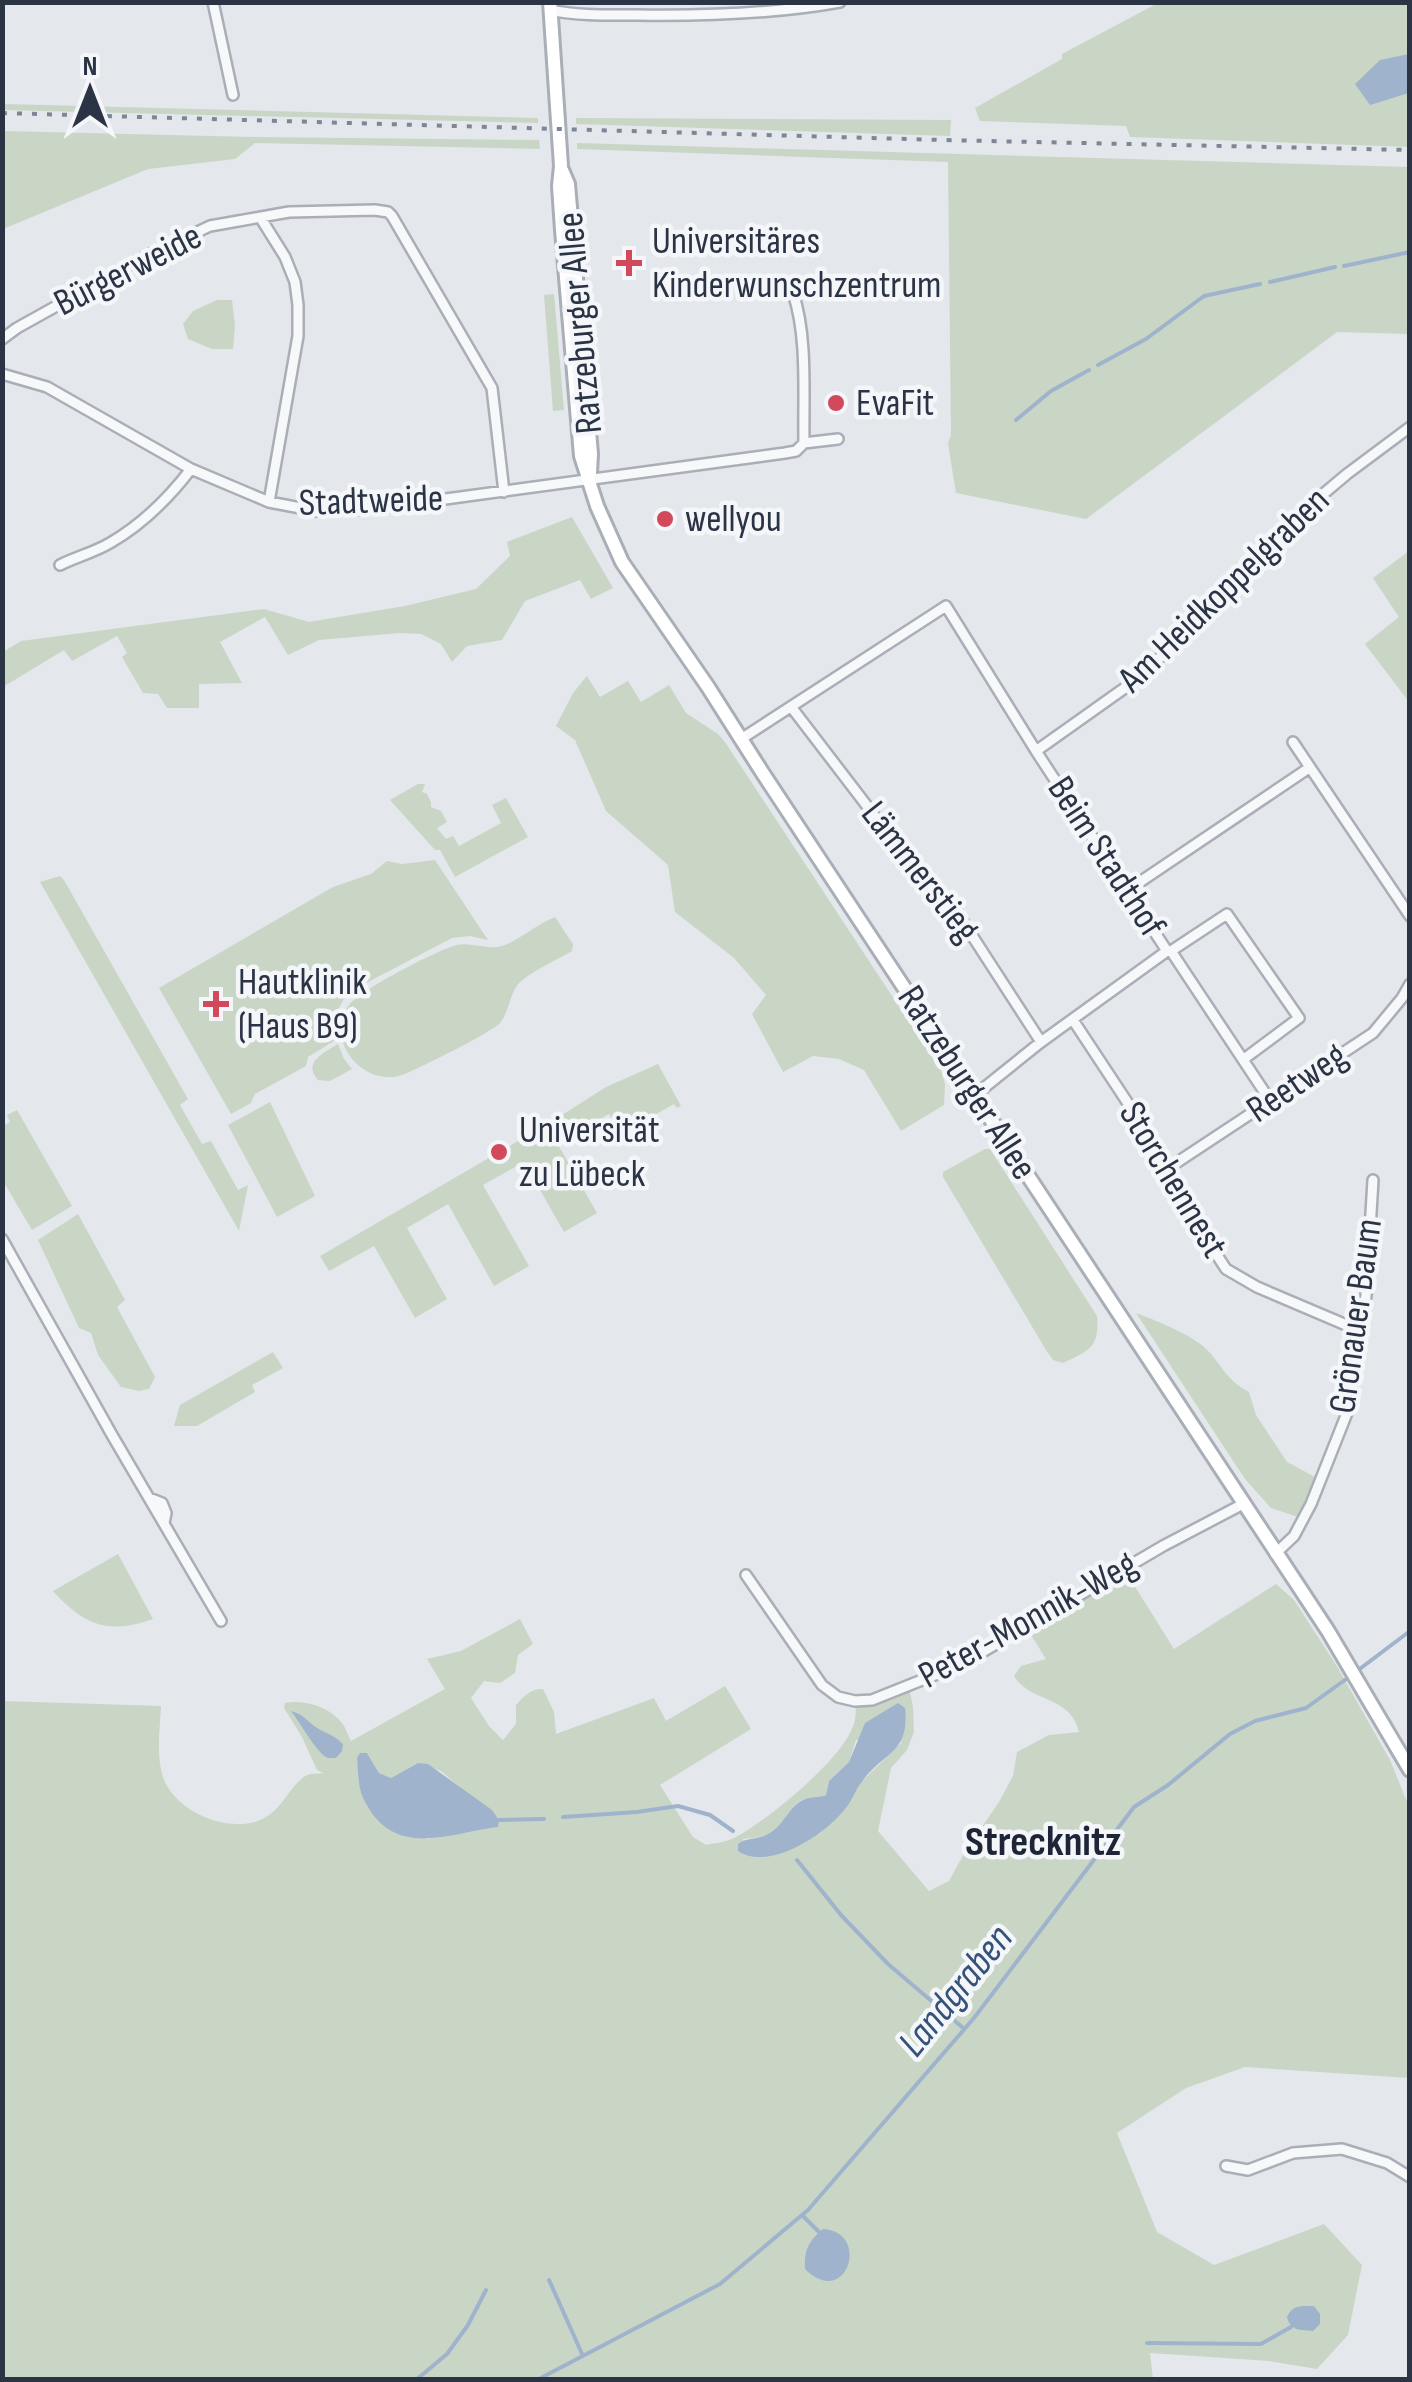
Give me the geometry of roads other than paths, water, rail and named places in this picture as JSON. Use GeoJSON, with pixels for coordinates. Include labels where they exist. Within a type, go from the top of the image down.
{"type":"FeatureCollection","features":[{"type":"Feature","properties":{"kind":"main road","name":"Ratzeburger Allee"},"geometry":{"type":"LineString","coordinates":[[550,6],[561,212],[581,456],[602,519],[622,562],[1345,1660],[1410,1770]]}},
{"type":"Feature","properties":{"kind":"street"},"geometry":{"type":"LineString","coordinates":[[213,2],[233,95]]}},
{"type":"Feature","properties":{"kind":"street"},"geometry":{"type":"LineString","coordinates":[[550,6],[573,14],[692,15],[784,11],[840,2]]}},
{"type":"Feature","properties":{"kind":"street","name":"Bürgerweide"},"geometry":{"type":"LineString","coordinates":[[2,340],[17,328],[210,226],[289,212],[383,211],[392,216],[492,388],[504,492]]}},
{"type":"Feature","properties":{"kind":"street"},"geometry":{"type":"LineString","coordinates":[[260,217],[285,257],[298,306],[298,336],[269,502]]}},
{"type":"Feature","properties":{"kind":"street"},"geometry":{"type":"LineString","coordinates":[[793,292],[802,337],[804,444]]}},
{"type":"Feature","properties":{"kind":"street","name":"Stadtweide"},"geometry":{"type":"LineString","coordinates":[[2,374],[47,387],[191,469],[269,502],[316,511],[372,509],[504,492],[785,453],[804,444],[838,439]]}},
{"type":"Feature","properties":{"kind":"street","name":"Am Heidkoppelgraben"},"geometry":{"type":"LineString","coordinates":[[1036,751],[1136,680],[1213,608],[1290,522],[1410,426]]}},
{"type":"Feature","properties":{"kind":"street"},"geometry":{"type":"LineString","coordinates":[[60,564],[108,545],[140,522],[164,502],[191,469]]}},
{"type":"Feature","properties":{"kind":"street","name":"Beim Stadthof"},"geometry":{"type":"LineString","coordinates":[[792,708],[946,606],[1036,751],[1271,1102]]}},
{"type":"Feature","properties":{"kind":"street"},"geometry":{"type":"LineString","coordinates":[[741,739],[792,708]]}},
{"type":"Feature","properties":{"kind":"street","name":"Lämmerstieg"},"geometry":{"type":"LineString","coordinates":[[792,708],[936,896],[948,900],[1041,1042]]}},
{"type":"Feature","properties":{"kind":"street"},"geometry":{"type":"LineString","coordinates":[[1293,742],[1410,916]]}},
{"type":"Feature","properties":{"kind":"street"},"geometry":{"type":"LineString","coordinates":[[1128,890],[1309,768]]}},
{"type":"Feature","properties":{"kind":"street"},"geometry":{"type":"LineString","coordinates":[[975,1095],[1041,1042],[1227,914],[1300,1018],[1244,1060]]}},
{"type":"Feature","properties":{"kind":"street","name":"Reetweg"},"geometry":{"type":"LineString","coordinates":[[1170,1167],[1373,1033],[1410,984]]}},
{"type":"Feature","properties":{"kind":"street","name":"Storchennest"},"geometry":{"type":"LineString","coordinates":[[1073,1020],[1170,1167],[1168,1180],[1226,1269],[1257,1287],[1358,1330]]}},
{"type":"Feature","properties":{"kind":"street","name":"Grönauer Baum"},"geometry":{"type":"LineString","coordinates":[[1275,1554],[1294,1536],[1311,1504],[1349,1408],[1366,1296],[1373,1180]]}},
{"type":"Feature","properties":{"kind":"street"},"geometry":{"type":"LineString","coordinates":[[2,1239],[221,1621]]}},
{"type":"Feature","properties":{"kind":"street","name":"Peter-Monnik-Weg"},"geometry":{"type":"LineString","coordinates":[[746,1575],[822,1684],[838,1697],[872,1700],[962,1664],[1163,1546],[1243,1504]]}},
{"type":"Feature","properties":{"kind":"street"},"geometry":{"type":"LineString","coordinates":[[1226,2166],[1248,2170],[1293,2153],[1342,2149],[1387,2163],[1410,2177]]}},
{"type":"Feature","properties":{"kind":"water"},"geometry":{"type":"Polygon","coordinates":[[[1409,54],[1409,93],[1370,105],[1355,84],[1380,60],[1409,54]]]}},
{"type":"Feature","properties":{"kind":"water"},"geometry":{"type":"Polygon","coordinates":[[[898,1703],[905,1708],[899,1744],[869,1773],[836,1819],[811,1839],[780,1854],[751,1856],[738,1851],[741,1842],[773,1831],[798,1803],[826,1795],[829,1781],[849,1762],[865,1723],[898,1703]]]}},
{"type":"Feature","properties":{"kind":"water"},"geometry":{"type":"Polygon","coordinates":[[[291,1711],[343,1744],[336,1758],[321,1753],[291,1711]]]}},
{"type":"Feature","properties":{"kind":"water"},"geometry":{"type":"Polygon","coordinates":[[[360,1753],[367,1753],[379,1773],[391,1778],[418,1763],[428,1764],[492,1810],[499,1820],[498,1827],[422,1838],[389,1830],[363,1798],[357,1758],[360,1753]]]}},
{"type":"Feature","properties":{"kind":"water"},"geometry":{"type":"Polygon","coordinates":[[[823,2229],[838,2233],[847,2242],[850,2254],[842,2275],[832,2280],[820,2279],[805,2269],[808,2247],[823,2229]]]}},
{"type":"Feature","properties":{"kind":"water"},"geometry":{"type":"Polygon","coordinates":[[[1314,2306],[1320,2314],[1320,2324],[1313,2331],[1297,2329],[1288,2322],[1291,2310],[1314,2306]]]}},
{"type":"Feature","properties":{"kind":"waterway"},"geometry":{"type":"LineString","coordinates":[[1344,266],[1410,252]]}},
{"type":"Feature","properties":{"kind":"waterway"},"geometry":{"type":"LineString","coordinates":[[1270,282],[1335,267]]}},
{"type":"Feature","properties":{"kind":"waterway"},"geometry":{"type":"LineString","coordinates":[[1098,365],[1146,339],[1204,296],[1260,284]]}},
{"type":"Feature","properties":{"kind":"waterway"},"geometry":{"type":"LineString","coordinates":[[1016,420],[1051,391],[1089,370]]}},
{"type":"Feature","properties":{"kind":"waterway","name":"Landgraben"},"geometry":{"type":"LineString","coordinates":[[1357,1671],[1410,1631]]}},
{"type":"Feature","properties":{"kind":"waterway","name":"Landgraben"},"geometry":{"type":"LineString","coordinates":[[537,2380],[720,2284],[808,2210],[974,2018],[1134,1807],[1168,1785],[1230,1734],[1255,1721],[1306,1708],[1349,1677]]}},
{"type":"Feature","properties":{"kind":"waterway"},"geometry":{"type":"LineString","coordinates":[[563,1817],[678,1806],[710,1815],[733,1831]]}},
{"type":"Feature","properties":{"kind":"waterway"},"geometry":{"type":"LineString","coordinates":[[499,1820],[544,1819]]}},
{"type":"Feature","properties":{"kind":"waterway"},"geometry":{"type":"LineString","coordinates":[[797,1860],[841,1915],[888,1964],[962,2027]]}},
{"type":"Feature","properties":{"kind":"waterway"},"geometry":{"type":"LineString","coordinates":[[802,2215],[819,2232]]}},
{"type":"Feature","properties":{"kind":"waterway"},"geometry":{"type":"LineString","coordinates":[[549,2280],[583,2356]]}},
{"type":"Feature","properties":{"kind":"waterway"},"geometry":{"type":"LineString","coordinates":[[416,2380],[447,2354],[486,2290]]}},
{"type":"Feature","properties":{"kind":"waterway"},"geometry":{"type":"LineString","coordinates":[[1147,2343],[1261,2344],[1291,2327]]}},
{"type":"Feature","properties":{"kind":"railway"},"geometry":{"type":"LineString","coordinates":[[2,113],[1410,150]]}},
{"type":"Feature","properties":{"kind":"place","name":"Universitäres Kinderwunschzentrum"},"geometry":{"type":"Point","coordinates":[629,263]}},
{"type":"Feature","properties":{"kind":"place","name":"EvaFit"},"geometry":{"type":"Point","coordinates":[836,403]}},
{"type":"Feature","properties":{"kind":"place","name":"wellyou"},"geometry":{"type":"Point","coordinates":[665,519]}},
{"type":"Feature","properties":{"kind":"place","name":"Hautklinik (Haus B9)"},"geometry":{"type":"Point","coordinates":[216,1004]}},
{"type":"Feature","properties":{"kind":"place","name":"Universität zu Lübeck"},"geometry":{"type":"Point","coordinates":[499,1152]}},
{"type":"Feature","properties":{"kind":"district","name":"Strecknitz"},"geometry":{"type":"Point","coordinates":[1043,1842]}}]}
